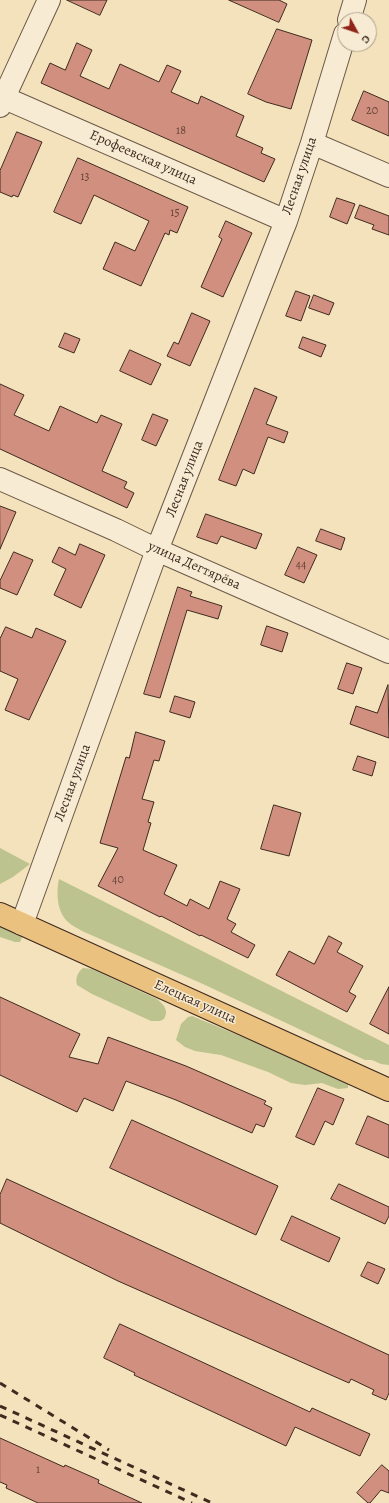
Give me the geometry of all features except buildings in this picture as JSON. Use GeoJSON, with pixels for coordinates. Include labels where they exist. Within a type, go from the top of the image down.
{"type":"FeatureCollection","features":[{"type":"Feature","properties":{"kind":"main road","name":"Елецкая улица"},"geometry":{"type":"LineString","coordinates":[[0,914],[389,1090]]}},
{"type":"Feature","properties":{"kind":"street"},"geometry":{"type":"LineString","coordinates":[[1,100],[49,0]]}},
{"type":"Feature","properties":{"kind":"street"},"geometry":{"type":"LineString","coordinates":[[351,12],[355,0]]}},
{"type":"Feature","properties":{"kind":"street","name":"Лесная улица"},"geometry":{"type":"LineString","coordinates":[[22,924],[157,550],[286,221],[312,143],[340,52]]}},
{"type":"Feature","properties":{"kind":"street","name":"Ерофеевская улица"},"geometry":{"type":"LineString","coordinates":[[1,100],[286,221]]}},
{"type":"Feature","properties":{"kind":"street"},"geometry":{"type":"LineString","coordinates":[[312,143],[389,176]]}},
{"type":"Feature","properties":{"kind":"street","name":"улица Дегтярёва"},"geometry":{"type":"LineString","coordinates":[[0,479],[389,652]]}},
{"type":"Feature","properties":{"kind":"green space"},"geometry":{"type":"Polygon","coordinates":[[[0,848],[30,864],[13,877],[0,884],[0,848]]]}},
{"type":"Feature","properties":{"kind":"green space"},"geometry":{"type":"Polygon","coordinates":[[[59,879],[389,1045],[389,1065],[381,1064],[372,1060],[365,1060],[203,984],[82,931],[64,918],[58,902],[59,879]]]}},
{"type":"Feature","properties":{"kind":"green space"},"geometry":{"type":"Polygon","coordinates":[[[0,920],[24,933],[20,942],[15,942],[0,937],[0,920]]]}},
{"type":"Feature","properties":{"kind":"green space"},"geometry":{"type":"Polygon","coordinates":[[[83,968],[92,969],[157,999],[162,1003],[166,1010],[164,1019],[160,1021],[151,1021],[92,994],[77,985],[77,975],[83,968]]]}},
{"type":"Feature","properties":{"kind":"green space"},"geometry":{"type":"Polygon","coordinates":[[[192,1016],[344,1079],[348,1083],[348,1088],[338,1089],[322,1083],[305,1085],[291,1083],[268,1072],[221,1055],[195,1051],[185,1047],[176,1040],[181,1024],[188,1017],[192,1016]]]}},
{"type":"Feature","properties":{"kind":"railway"},"geometry":{"type":"LineString","coordinates":[[0,1383],[109,1450]]}},
{"type":"Feature","properties":{"kind":"railway"},"geometry":{"type":"LineString","coordinates":[[0,1406],[212,1503]]}},
{"type":"Feature","properties":{"kind":"railway"},"geometry":{"type":"LineString","coordinates":[[0,1415],[192,1503]]}}]}
